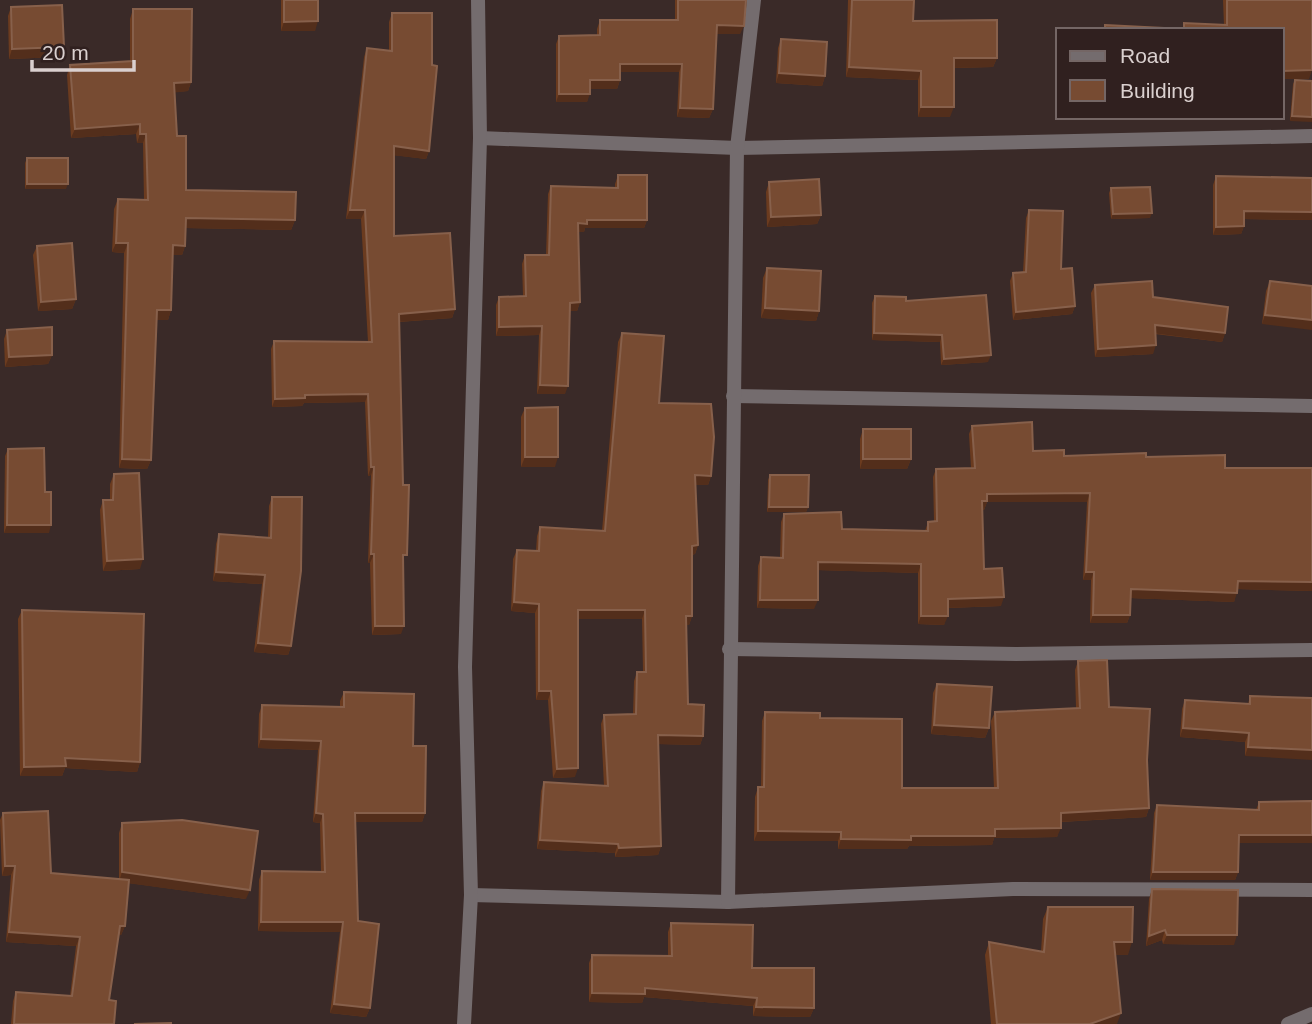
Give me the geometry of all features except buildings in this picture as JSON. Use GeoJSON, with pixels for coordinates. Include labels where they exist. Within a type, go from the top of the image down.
{"type":"FeatureCollection","features":[{"type":"Feature","properties":{"kind":"street"},"geometry":{"type":"LineString","coordinates":[[464,1024],[471,895],[465,667],[480,138],[478,0]]}},
{"type":"Feature","properties":{"kind":"street"},"geometry":{"type":"LineString","coordinates":[[728,902],[737,148],[754,0]]}},
{"type":"Feature","properties":{"kind":"street"},"geometry":{"type":"LineString","coordinates":[[480,138],[737,148],[1312,136]]}},
{"type":"Feature","properties":{"kind":"street"},"geometry":{"type":"LineString","coordinates":[[733,396],[1312,406]]}},
{"type":"Feature","properties":{"kind":"street"},"geometry":{"type":"LineString","coordinates":[[729,649],[1016,654],[1312,650]]}},
{"type":"Feature","properties":{"kind":"street"},"geometry":{"type":"LineString","coordinates":[[471,895],[728,902],[1013,889],[1312,890]]}},
{"type":"Feature","properties":{"kind":"street"},"geometry":{"type":"LineString","coordinates":[[1287,1024],[1312,1014]]}}]}
